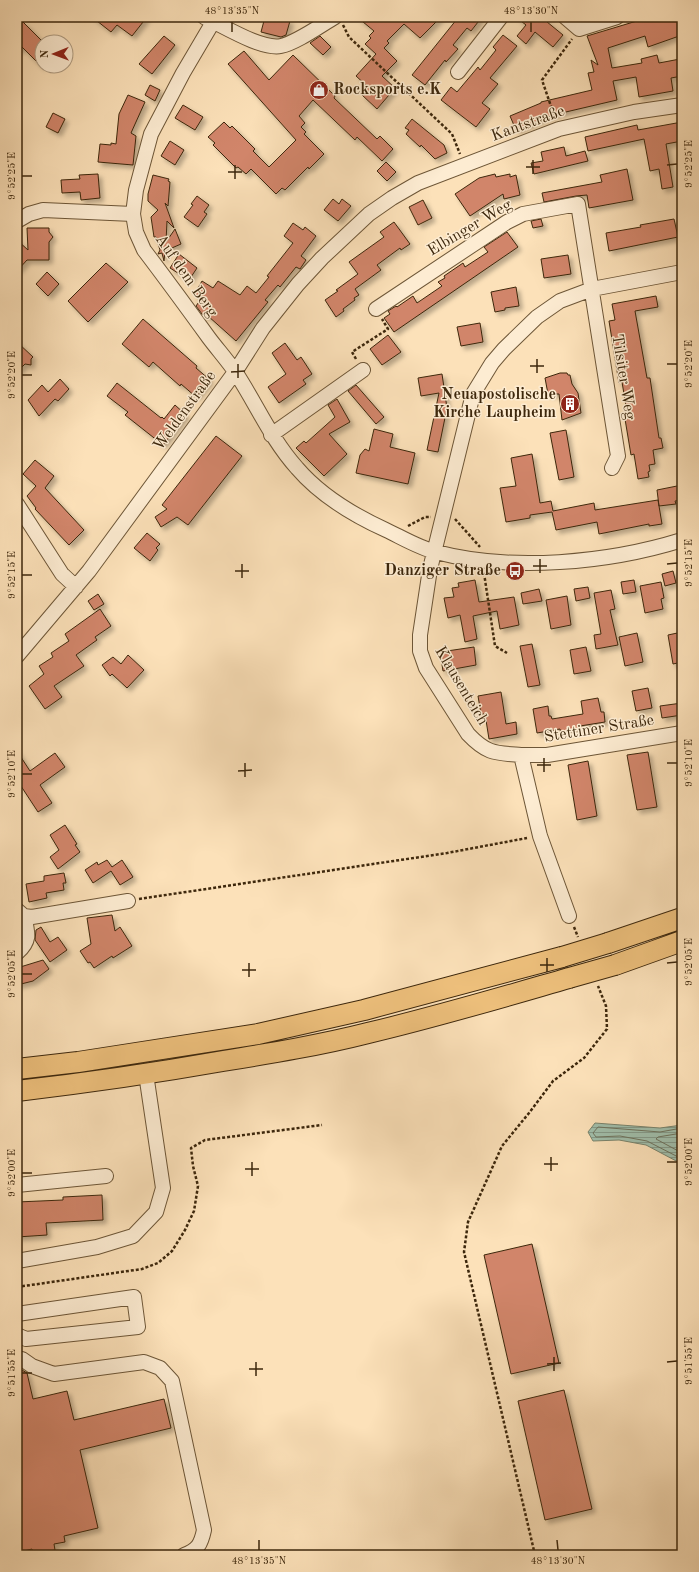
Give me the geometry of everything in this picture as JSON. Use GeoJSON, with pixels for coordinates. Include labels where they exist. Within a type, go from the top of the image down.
{"type":"FeatureCollection","features":[{"type":"Feature","properties":{"kind":"highway"},"geometry":{"type":"LineString","coordinates":[[17,1069],[78,1062],[258,1034],[364,1010],[562,957],[682,918]]}},
{"type":"Feature","properties":{"kind":"highway"},"geometry":{"type":"LineString","coordinates":[[17,1091],[80,1084],[146,1074],[271,1053],[367,1034],[453,1012],[615,965],[682,941]]}},
{"type":"Feature","properties":{"kind":"street"},"geometry":{"type":"LineString","coordinates":[[458,72],[501,17]]}},
{"type":"Feature","properties":{"kind":"street"},"geometry":{"type":"LineString","coordinates":[[565,17],[579,29],[617,17]]}},
{"type":"Feature","properties":{"kind":"street"},"geometry":{"type":"LineString","coordinates":[[211,19],[236,34],[270,46],[288,44],[338,19]]}},
{"type":"Feature","properties":{"kind":"street","name":"Auf dem Berg"},"geometry":{"type":"LineString","coordinates":[[211,19],[151,134],[136,190],[133,214],[136,232],[144,250],[235,372]]}},
{"type":"Feature","properties":{"kind":"street","name":"Kantstraße"},"geometry":{"type":"LineString","coordinates":[[392,198],[418,183],[559,129],[627,113],[682,105]]}},
{"type":"Feature","properties":{"kind":"street","name":"Weldenstraße"},"geometry":{"type":"LineString","coordinates":[[17,656],[76,587],[235,372],[263,328],[298,284],[346,234],[369,214],[392,198]]}},
{"type":"Feature","properties":{"kind":"street","name":"Elbinger Weg"},"geometry":{"type":"LineString","coordinates":[[376,309],[507,222],[523,214],[578,204],[592,289]]}},
{"type":"Feature","properties":{"kind":"street"},"geometry":{"type":"LineString","coordinates":[[17,221],[29,214],[43,210],[133,214]]}},
{"type":"Feature","properties":{"kind":"street","name":"Klausenteich"},"geometry":{"type":"LineString","coordinates":[[521,755],[493,752],[484,749],[476,743],[468,734],[426,668],[420,651],[420,635],[430,569],[473,394],[482,378],[504,348],[537,317],[560,301],[592,289],[682,272]]}},
{"type":"Feature","properties":{"kind":"street","name":"Tilsiter Weg"},"geometry":{"type":"LineString","coordinates":[[592,289],[618,456],[612,468]]}},
{"type":"Feature","properties":{"kind":"street"},"geometry":{"type":"LineString","coordinates":[[272,435],[363,370]]}},
{"type":"Feature","properties":{"kind":"street"},"geometry":{"type":"LineString","coordinates":[[235,372],[272,435],[297,469],[332,500],[367,522],[434,552],[482,560],[528,563],[594,559],[652,548],[682,540]]}},
{"type":"Feature","properties":{"kind":"street"},"geometry":{"type":"LineString","coordinates":[[17,504],[62,574],[76,587]]}},
{"type":"Feature","properties":{"kind":"street","name":"Stettiner Straße"},"geometry":{"type":"LineString","coordinates":[[521,755],[547,755],[682,733]]}},
{"type":"Feature","properties":{"kind":"street"},"geometry":{"type":"LineString","coordinates":[[521,755],[540,836],[569,916]]}},
{"type":"Feature","properties":{"kind":"street"},"geometry":{"type":"LineString","coordinates":[[21,913],[32,917],[128,901]]}},
{"type":"Feature","properties":{"kind":"street"},"geometry":{"type":"LineString","coordinates":[[17,953],[26,943],[28,933],[21,913]]}},
{"type":"Feature","properties":{"kind":"street"},"geometry":{"type":"LineString","coordinates":[[17,1261],[97,1247],[133,1236],[156,1212],[163,1188],[146,1074]]}},
{"type":"Feature","properties":{"kind":"street"},"geometry":{"type":"LineString","coordinates":[[17,1185],[106,1176]]}},
{"type":"Feature","properties":{"kind":"street"},"geometry":{"type":"LineString","coordinates":[[17,1314],[134,1297],[138,1327],[26,1338],[17,1335]]}},
{"type":"Feature","properties":{"kind":"street"},"geometry":{"type":"LineString","coordinates":[[17,1358],[22,1359],[32,1366],[54,1374],[144,1362],[160,1368],[172,1381],[204,1530],[201,1544],[190,1553],[184,1555]]}},
{"type":"Feature","properties":{"kind":"path"},"geometry":{"type":"LineString","coordinates":[[338,19],[345,26],[349,37],[452,134],[464,166]]}},
{"type":"Feature","properties":{"kind":"path"},"geometry":{"type":"LineString","coordinates":[[559,129],[542,80],[562,55],[579,29]]}},
{"type":"Feature","properties":{"kind":"path"},"geometry":{"type":"LineString","coordinates":[[363,370],[352,352],[388,329],[376,309]]}},
{"type":"Feature","properties":{"kind":"path"},"geometry":{"type":"LineString","coordinates":[[482,560],[495,646],[507,653]]}},
{"type":"Feature","properties":{"kind":"path"},"geometry":{"type":"LineString","coordinates":[[128,901],[447,853],[540,836]]}},
{"type":"Feature","properties":{"kind":"path"},"geometry":{"type":"LineString","coordinates":[[569,916],[581,944]]}},
{"type":"Feature","properties":{"kind":"path"},"geometry":{"type":"LineString","coordinates":[[535,1555],[464,1252],[468,1222],[502,1146],[553,1080],[584,1058],[607,1029],[606,1006],[598,985]]}},
{"type":"Feature","properties":{"kind":"path"},"geometry":{"type":"LineString","coordinates":[[17,1287],[142,1269],[158,1263],[172,1251],[185,1230],[194,1211],[198,1186],[193,1166],[192,1148],[205,1140],[322,1125]]}},
{"type":"Feature","properties":{"kind":"water"},"geometry":{"type":"Polygon","coordinates":[[[595,1123],[660,1128],[682,1125],[682,1161],[680,1163],[646,1145],[619,1140],[593,1141],[588,1132],[595,1123]]]}},
{"type":"Feature","properties":{"kind":"building"},"geometry":{"type":"Polygon","coordinates":[[[92,17],[147,17],[132,36],[117,25],[111,32],[92,17]]]}},
{"type":"Feature","properties":{"kind":"building"},"geometry":{"type":"Polygon","coordinates":[[[265,17],[273,17],[290,21],[286,35],[281,37],[261,32],[265,17]]]}},
{"type":"Feature","properties":{"kind":"building"},"geometry":{"type":"Polygon","coordinates":[[[357,17],[441,17],[420,38],[404,24],[387,41],[389,43],[384,48],[397,61],[382,76],[395,88],[377,109],[362,95],[366,91],[364,90],[367,86],[356,76],[376,54],[365,44],[371,38],[369,36],[374,31],[357,17]]]}},
{"type":"Feature","properties":{"kind":"building"},"geometry":{"type":"Polygon","coordinates":[[[454,17],[482,17],[471,31],[467,28],[453,45],[458,49],[446,62],[445,60],[425,85],[412,75],[457,19],[454,17]]]}},
{"type":"Feature","properties":{"kind":"building"},"geometry":{"type":"Polygon","coordinates":[[[516,17],[541,17],[563,35],[553,47],[535,32],[526,44],[517,36],[526,25],[516,17]]]}},
{"type":"Feature","properties":{"kind":"building"},"geometry":{"type":"Polygon","coordinates":[[[650,17],[682,17],[682,35],[648,47],[645,36],[608,48],[612,68],[642,63],[641,59],[657,55],[659,63],[680,59],[682,76],[671,78],[673,91],[639,97],[636,77],[613,81],[617,100],[553,115],[516,130],[510,116],[541,102],[592,90],[588,73],[594,72],[591,60],[598,65],[587,36],[650,17]]]}},
{"type":"Feature","properties":{"kind":"building"},"geometry":{"type":"Polygon","coordinates":[[[23,22],[35,34],[34,59],[22,47],[17,52],[17,28],[23,22]]]}},
{"type":"Feature","properties":{"kind":"building"},"geometry":{"type":"Polygon","coordinates":[[[503,35],[517,46],[490,78],[498,84],[482,103],[490,109],[476,127],[441,100],[451,87],[457,92],[478,67],[480,70],[496,50],[493,47],[503,35]]]}},
{"type":"Feature","properties":{"kind":"building"},"geometry":{"type":"Polygon","coordinates":[[[164,36],[175,45],[152,74],[139,64],[164,36]]]}},
{"type":"Feature","properties":{"kind":"building"},"geometry":{"type":"Polygon","coordinates":[[[320,36],[331,47],[323,55],[310,43],[320,36]]]}},
{"type":"Feature","properties":{"kind":"building"},"geometry":{"type":"Polygon","coordinates":[[[244,51],[269,80],[293,55],[335,96],[334,98],[377,139],[380,136],[393,149],[382,161],[357,137],[355,140],[313,100],[299,116],[305,123],[301,127],[306,132],[304,134],[324,154],[309,169],[308,167],[285,190],[282,188],[276,194],[251,169],[246,174],[238,167],[236,168],[213,145],[215,143],[208,137],[224,122],[230,128],[232,126],[255,149],[253,151],[269,167],[296,140],[228,64],[244,51]]]}},
{"type":"Feature","properties":{"kind":"building"},"geometry":{"type":"Polygon","coordinates":[[[150,85],[160,90],[155,101],[145,95],[150,85]]]}},
{"type":"Feature","properties":{"kind":"building"},"geometry":{"type":"Polygon","coordinates":[[[128,95],[145,102],[131,133],[136,136],[133,165],[98,162],[100,144],[116,144],[119,114],[128,95]]]}},
{"type":"Feature","properties":{"kind":"building"},"geometry":{"type":"Polygon","coordinates":[[[183,105],[203,117],[195,130],[175,118],[183,105]]]}},
{"type":"Feature","properties":{"kind":"building"},"geometry":{"type":"Polygon","coordinates":[[[53,113],[65,119],[58,133],[46,127],[53,113]]]}},
{"type":"Feature","properties":{"kind":"building"},"geometry":{"type":"Polygon","coordinates":[[[412,119],[444,145],[447,153],[435,159],[421,145],[420,147],[406,134],[409,130],[405,128],[412,119]]]}},
{"type":"Feature","properties":{"kind":"building"},"geometry":{"type":"Polygon","coordinates":[[[682,122],[682,141],[666,144],[673,187],[662,189],[659,169],[650,171],[644,139],[588,151],[585,137],[637,125],[638,130],[682,122]]]}},
{"type":"Feature","properties":{"kind":"building"},"geometry":{"type":"Polygon","coordinates":[[[170,141],[184,150],[175,165],[161,156],[170,141]]]}},
{"type":"Feature","properties":{"kind":"building"},"geometry":{"type":"Polygon","coordinates":[[[564,147],[566,156],[585,151],[588,161],[534,174],[531,163],[543,161],[541,152],[564,147]]]}},
{"type":"Feature","properties":{"kind":"building"},"geometry":{"type":"Polygon","coordinates":[[[386,162],[396,172],[387,181],[377,171],[386,162]]]}},
{"type":"Feature","properties":{"kind":"building"},"geometry":{"type":"Polygon","coordinates":[[[627,169],[633,200],[589,208],[587,195],[544,202],[542,193],[602,182],[600,175],[627,169]]]}},
{"type":"Feature","properties":{"kind":"building"},"geometry":{"type":"Polygon","coordinates":[[[98,174],[100,198],[81,200],[80,192],[62,193],[61,180],[80,179],[79,175],[98,174]]]}},
{"type":"Feature","properties":{"kind":"building"},"geometry":{"type":"Polygon","coordinates":[[[495,174],[496,177],[510,174],[510,177],[516,175],[520,195],[504,199],[503,194],[470,216],[455,194],[479,178],[495,174]]]}},
{"type":"Feature","properties":{"kind":"building"},"geometry":{"type":"Polygon","coordinates":[[[153,175],[169,179],[168,206],[165,203],[174,228],[167,221],[166,242],[175,229],[181,244],[165,251],[164,261],[162,253],[158,254],[160,250],[156,237],[154,237],[151,217],[158,210],[148,201],[148,194],[153,175]]]}},
{"type":"Feature","properties":{"kind":"building"},"geometry":{"type":"Polygon","coordinates":[[[197,196],[209,205],[204,212],[207,214],[198,227],[184,217],[193,205],[191,204],[197,196]]]}},
{"type":"Feature","properties":{"kind":"building"},"geometry":{"type":"Polygon","coordinates":[[[333,199],[339,204],[342,199],[351,206],[338,221],[324,210],[333,199]]]}},
{"type":"Feature","properties":{"kind":"building"},"geometry":{"type":"Polygon","coordinates":[[[423,200],[432,218],[418,225],[409,207],[423,200]]]}},
{"type":"Feature","properties":{"kind":"building"},"geometry":{"type":"Polygon","coordinates":[[[541,219],[543,226],[533,228],[531,221],[541,219]]]}},
{"type":"Feature","properties":{"kind":"building"},"geometry":{"type":"Polygon","coordinates":[[[674,219],[678,237],[609,251],[606,233],[674,219]]]}},
{"type":"Feature","properties":{"kind":"building"},"geometry":{"type":"Polygon","coordinates":[[[394,222],[410,244],[401,250],[400,248],[377,265],[381,270],[355,289],[359,295],[354,298],[355,300],[343,309],[344,311],[336,317],[325,300],[358,274],[349,262],[384,237],[380,232],[394,222]]]}},
{"type":"Feature","properties":{"kind":"building"},"geometry":{"type":"Polygon","coordinates":[[[293,223],[303,230],[305,227],[316,236],[301,256],[306,260],[300,269],[296,267],[280,287],[278,285],[265,300],[268,302],[236,341],[208,316],[207,317],[202,314],[196,306],[201,299],[194,295],[202,281],[213,288],[218,281],[240,295],[247,286],[256,293],[269,277],[267,276],[293,243],[284,236],[293,223]]]}},
{"type":"Feature","properties":{"kind":"building"},"geometry":{"type":"Polygon","coordinates":[[[27,228],[49,228],[49,232],[53,237],[49,242],[49,260],[27,260],[17,271],[17,240],[28,250],[27,228]]]}},
{"type":"Feature","properties":{"kind":"building"},"geometry":{"type":"Polygon","coordinates":[[[507,232],[518,247],[394,332],[384,318],[390,314],[388,311],[396,306],[397,307],[413,296],[417,303],[442,286],[438,282],[445,278],[444,276],[463,263],[465,267],[488,252],[484,247],[507,232]]]}},
{"type":"Feature","properties":{"kind":"building"},"geometry":{"type":"Polygon","coordinates":[[[179,254],[197,268],[189,280],[170,268],[179,254]]]}},
{"type":"Feature","properties":{"kind":"building"},"geometry":{"type":"Polygon","coordinates":[[[568,255],[571,274],[544,278],[541,259],[568,255]]]}},
{"type":"Feature","properties":{"kind":"building"},"geometry":{"type":"Polygon","coordinates":[[[106,263],[128,282],[88,322],[68,301],[106,263]]]}},
{"type":"Feature","properties":{"kind":"building"},"geometry":{"type":"Polygon","coordinates":[[[47,272],[59,284],[48,296],[36,284],[47,272]]]}},
{"type":"Feature","properties":{"kind":"building"},"geometry":{"type":"Polygon","coordinates":[[[516,287],[519,306],[505,308],[505,310],[495,312],[491,292],[516,287]]]}},
{"type":"Feature","properties":{"kind":"building"},"geometry":{"type":"Polygon","coordinates":[[[656,296],[658,307],[635,311],[647,378],[650,378],[659,438],[661,438],[663,448],[653,450],[655,464],[649,465],[649,477],[638,479],[634,454],[631,455],[624,413],[627,412],[622,382],[619,383],[609,321],[615,320],[612,304],[656,296]]]}},
{"type":"Feature","properties":{"kind":"building"},"geometry":{"type":"Polygon","coordinates":[[[143,319],[197,366],[196,368],[210,380],[196,397],[181,384],[180,386],[153,362],[149,367],[122,344],[143,319]]]}},
{"type":"Feature","properties":{"kind":"building"},"geometry":{"type":"Polygon","coordinates":[[[480,323],[483,342],[461,346],[457,327],[480,323]]]}},
{"type":"Feature","properties":{"kind":"building"},"geometry":{"type":"Polygon","coordinates":[[[388,335],[401,352],[382,365],[370,349],[388,335]]]}},
{"type":"Feature","properties":{"kind":"building"},"geometry":{"type":"Polygon","coordinates":[[[17,342],[33,357],[31,359],[31,365],[25,364],[17,372],[17,342]]]}},
{"type":"Feature","properties":{"kind":"building"},"geometry":{"type":"Polygon","coordinates":[[[285,343],[297,360],[301,357],[312,374],[303,380],[306,384],[279,403],[268,387],[286,374],[272,353],[285,343]]]}},
{"type":"Feature","properties":{"kind":"building","name":"Neuapostolische Kirche Laupheim"},"geometry":{"type":"Polygon","coordinates":[[[560,373],[567,373],[570,375],[572,384],[578,393],[581,413],[562,420],[559,394],[548,394],[545,378],[560,373]]]}},
{"type":"Feature","properties":{"kind":"building"},"geometry":{"type":"Polygon","coordinates":[[[442,374],[447,408],[438,452],[427,450],[439,393],[421,396],[418,378],[442,374]]]}},
{"type":"Feature","properties":{"kind":"building"},"geometry":{"type":"Polygon","coordinates":[[[60,379],[69,389],[58,401],[55,399],[39,416],[28,400],[42,385],[48,392],[60,379]]]}},
{"type":"Feature","properties":{"kind":"building"},"geometry":{"type":"Polygon","coordinates":[[[117,383],[161,418],[162,417],[164,419],[175,405],[186,415],[163,445],[125,415],[128,412],[107,396],[117,383]]]}},
{"type":"Feature","properties":{"kind":"building"},"geometry":{"type":"Polygon","coordinates":[[[356,385],[384,417],[376,424],[348,391],[356,385]]]}},
{"type":"Feature","properties":{"kind":"building"},"geometry":{"type":"Polygon","coordinates":[[[337,399],[350,422],[329,434],[347,454],[324,476],[296,448],[304,441],[306,443],[335,417],[328,405],[337,399]]]}},
{"type":"Feature","properties":{"kind":"building"},"geometry":{"type":"Polygon","coordinates":[[[374,429],[393,434],[390,447],[415,453],[408,484],[356,473],[360,455],[365,449],[369,451],[374,429]]]}},
{"type":"Feature","properties":{"kind":"building"},"geometry":{"type":"Polygon","coordinates":[[[566,430],[574,477],[559,480],[550,433],[566,430]]]}},
{"type":"Feature","properties":{"kind":"building"},"geometry":{"type":"Polygon","coordinates":[[[216,436],[242,456],[188,525],[177,517],[161,527],[155,517],[167,509],[162,505],[216,436]]]}},
{"type":"Feature","properties":{"kind":"building"},"geometry":{"type":"Polygon","coordinates":[[[532,454],[540,503],[551,501],[553,511],[594,503],[595,510],[658,500],[662,524],[649,526],[649,524],[599,534],[597,522],[556,530],[552,512],[530,515],[530,518],[506,522],[500,488],[516,486],[511,458],[532,454]]]}},
{"type":"Feature","properties":{"kind":"building"},"geometry":{"type":"Polygon","coordinates":[[[35,460],[54,476],[45,488],[84,530],[69,545],[35,509],[36,508],[27,496],[36,486],[23,474],[35,460]]]}},
{"type":"Feature","properties":{"kind":"building"},"geometry":{"type":"Polygon","coordinates":[[[682,485],[682,500],[675,501],[676,504],[659,506],[657,490],[682,485]]]}},
{"type":"Feature","properties":{"kind":"building"},"geometry":{"type":"Polygon","coordinates":[[[147,533],[160,544],[156,548],[158,550],[150,561],[134,548],[147,533]]]}},
{"type":"Feature","properties":{"kind":"building"},"geometry":{"type":"Polygon","coordinates":[[[673,571],[676,583],[665,586],[662,574],[673,571]]]}},
{"type":"Feature","properties":{"kind":"building"},"geometry":{"type":"Polygon","coordinates":[[[475,580],[479,602],[514,597],[519,625],[500,629],[497,611],[473,616],[477,639],[465,642],[460,615],[448,618],[444,598],[454,597],[452,588],[459,587],[458,583],[475,580]]]}},
{"type":"Feature","properties":{"kind":"building"},"geometry":{"type":"Polygon","coordinates":[[[634,580],[636,592],[623,594],[621,582],[634,580]]]}},
{"type":"Feature","properties":{"kind":"building"},"geometry":{"type":"Polygon","coordinates":[[[661,582],[664,598],[661,599],[663,609],[645,613],[640,586],[661,582]]]}},
{"type":"Feature","properties":{"kind":"building"},"geometry":{"type":"Polygon","coordinates":[[[588,587],[590,598],[576,601],[574,589],[588,587]]]}},
{"type":"Feature","properties":{"kind":"building"},"geometry":{"type":"Polygon","coordinates":[[[539,589],[542,601],[523,604],[521,593],[539,589]]]}},
{"type":"Feature","properties":{"kind":"building"},"geometry":{"type":"Polygon","coordinates":[[[611,590],[615,609],[610,610],[618,645],[596,649],[594,635],[601,634],[594,593],[611,590]]]}},
{"type":"Feature","properties":{"kind":"building"},"geometry":{"type":"Polygon","coordinates":[[[98,594],[104,604],[94,610],[88,601],[98,594]]]}},
{"type":"Feature","properties":{"kind":"building"},"geometry":{"type":"Polygon","coordinates":[[[567,596],[571,625],[551,629],[546,600],[567,596]]]}},
{"type":"Feature","properties":{"kind":"building"},"geometry":{"type":"Polygon","coordinates":[[[100,609],[111,626],[95,637],[97,640],[76,655],[84,666],[54,686],[62,697],[45,709],[29,686],[44,674],[39,666],[53,657],[51,653],[69,641],[65,634],[100,609]]]}},
{"type":"Feature","properties":{"kind":"building"},"geometry":{"type":"Polygon","coordinates":[[[682,632],[682,662],[673,664],[668,635],[682,632]]]}},
{"type":"Feature","properties":{"kind":"building"},"geometry":{"type":"Polygon","coordinates":[[[637,633],[643,662],[625,666],[619,637],[637,633]]]}},
{"type":"Feature","properties":{"kind":"building"},"geometry":{"type":"Polygon","coordinates":[[[532,644],[540,685],[528,687],[520,646],[532,644]]]}},
{"type":"Feature","properties":{"kind":"building"},"geometry":{"type":"Polygon","coordinates":[[[474,647],[476,665],[443,671],[440,652],[474,647]]]}},
{"type":"Feature","properties":{"kind":"building"},"geometry":{"type":"Polygon","coordinates":[[[586,647],[591,671],[574,674],[570,650],[586,647]]]}},
{"type":"Feature","properties":{"kind":"building"},"geometry":{"type":"Polygon","coordinates":[[[128,655],[144,670],[127,688],[112,674],[110,676],[102,665],[113,657],[121,664],[128,655]]]}},
{"type":"Feature","properties":{"kind":"building"},"geometry":{"type":"Polygon","coordinates":[[[648,688],[652,708],[636,711],[632,691],[648,688]]]}},
{"type":"Feature","properties":{"kind":"building"},"geometry":{"type":"Polygon","coordinates":[[[501,692],[506,724],[516,722],[517,734],[489,739],[485,714],[481,714],[478,696],[501,692]]]}},
{"type":"Feature","properties":{"kind":"building"},"geometry":{"type":"Polygon","coordinates":[[[598,698],[601,712],[604,712],[605,722],[580,726],[580,730],[561,733],[560,729],[537,733],[533,709],[548,706],[549,716],[551,716],[552,719],[583,714],[581,701],[598,698]]]}},
{"type":"Feature","properties":{"kind":"building"},"geometry":{"type":"Polygon","coordinates":[[[682,703],[682,715],[662,718],[660,706],[682,703]]]}},
{"type":"Feature","properties":{"kind":"building"},"geometry":{"type":"Polygon","coordinates":[[[17,751],[30,771],[55,753],[65,767],[40,785],[52,803],[38,812],[17,780],[17,751]]]}},
{"type":"Feature","properties":{"kind":"building"},"geometry":{"type":"Polygon","coordinates":[[[648,752],[657,807],[637,810],[627,755],[648,752]]]}},
{"type":"Feature","properties":{"kind":"building"},"geometry":{"type":"Polygon","coordinates":[[[588,761],[597,816],[577,820],[568,765],[588,761]]]}},
{"type":"Feature","properties":{"kind":"building"},"geometry":{"type":"Polygon","coordinates":[[[65,825],[77,844],[75,845],[80,852],[58,869],[50,857],[59,850],[50,835],[65,825]]]}},
{"type":"Feature","properties":{"kind":"building"},"geometry":{"type":"Polygon","coordinates":[[[107,860],[112,867],[122,860],[133,877],[120,885],[111,871],[93,883],[85,870],[97,862],[98,865],[107,860]]]}},
{"type":"Feature","properties":{"kind":"building"},"geometry":{"type":"Polygon","coordinates":[[[64,873],[66,883],[63,883],[64,890],[46,893],[47,898],[29,902],[26,884],[44,881],[44,876],[64,873]]]}},
{"type":"Feature","properties":{"kind":"building"},"geometry":{"type":"Polygon","coordinates":[[[112,915],[115,931],[120,927],[132,946],[113,958],[112,956],[94,968],[90,962],[88,963],[80,951],[91,944],[87,918],[112,915]]]}},
{"type":"Feature","properties":{"kind":"building"},"geometry":{"type":"Polygon","coordinates":[[[41,927],[50,942],[58,937],[67,950],[50,962],[35,940],[36,930],[41,927]]]}},
{"type":"Feature","properties":{"kind":"building"},"geometry":{"type":"Polygon","coordinates":[[[43,960],[49,969],[33,981],[17,985],[17,968],[43,960]]]}},
{"type":"Feature","properties":{"kind":"building"},"geometry":{"type":"Polygon","coordinates":[[[102,1195],[103,1220],[46,1223],[47,1235],[17,1237],[17,1202],[63,1200],[63,1197],[102,1195]]]}},
{"type":"Feature","properties":{"kind":"building"},"geometry":{"type":"Polygon","coordinates":[[[532,1244],[559,1363],[511,1374],[484,1255],[532,1244]]]}},
{"type":"Feature","properties":{"kind":"building"},"geometry":{"type":"Polygon","coordinates":[[[17,1367],[27,1373],[33,1399],[67,1391],[74,1420],[164,1399],[171,1428],[80,1450],[98,1528],[64,1536],[65,1542],[54,1544],[55,1550],[35,1555],[33,1555],[32,1549],[20,1552],[19,1546],[17,1547],[17,1367]]]}},
{"type":"Feature","properties":{"kind":"building"},"geometry":{"type":"Polygon","coordinates":[[[564,1390],[592,1509],[545,1520],[518,1401],[564,1390]]]}},
{"type":"Feature","properties":{"kind":"place","name":"Rocksports e.K"},"geometry":{"type":"Point","coordinates":[319,90]}},
{"type":"Feature","properties":{"kind":"place","name":"Neuapostolische Kirche Laupheim"},"geometry":{"type":"Point","coordinates":[570,404]}},
{"type":"Feature","properties":{"kind":"place","name":"Danziger Straße"},"geometry":{"type":"Point","coordinates":[515,571]}}]}
